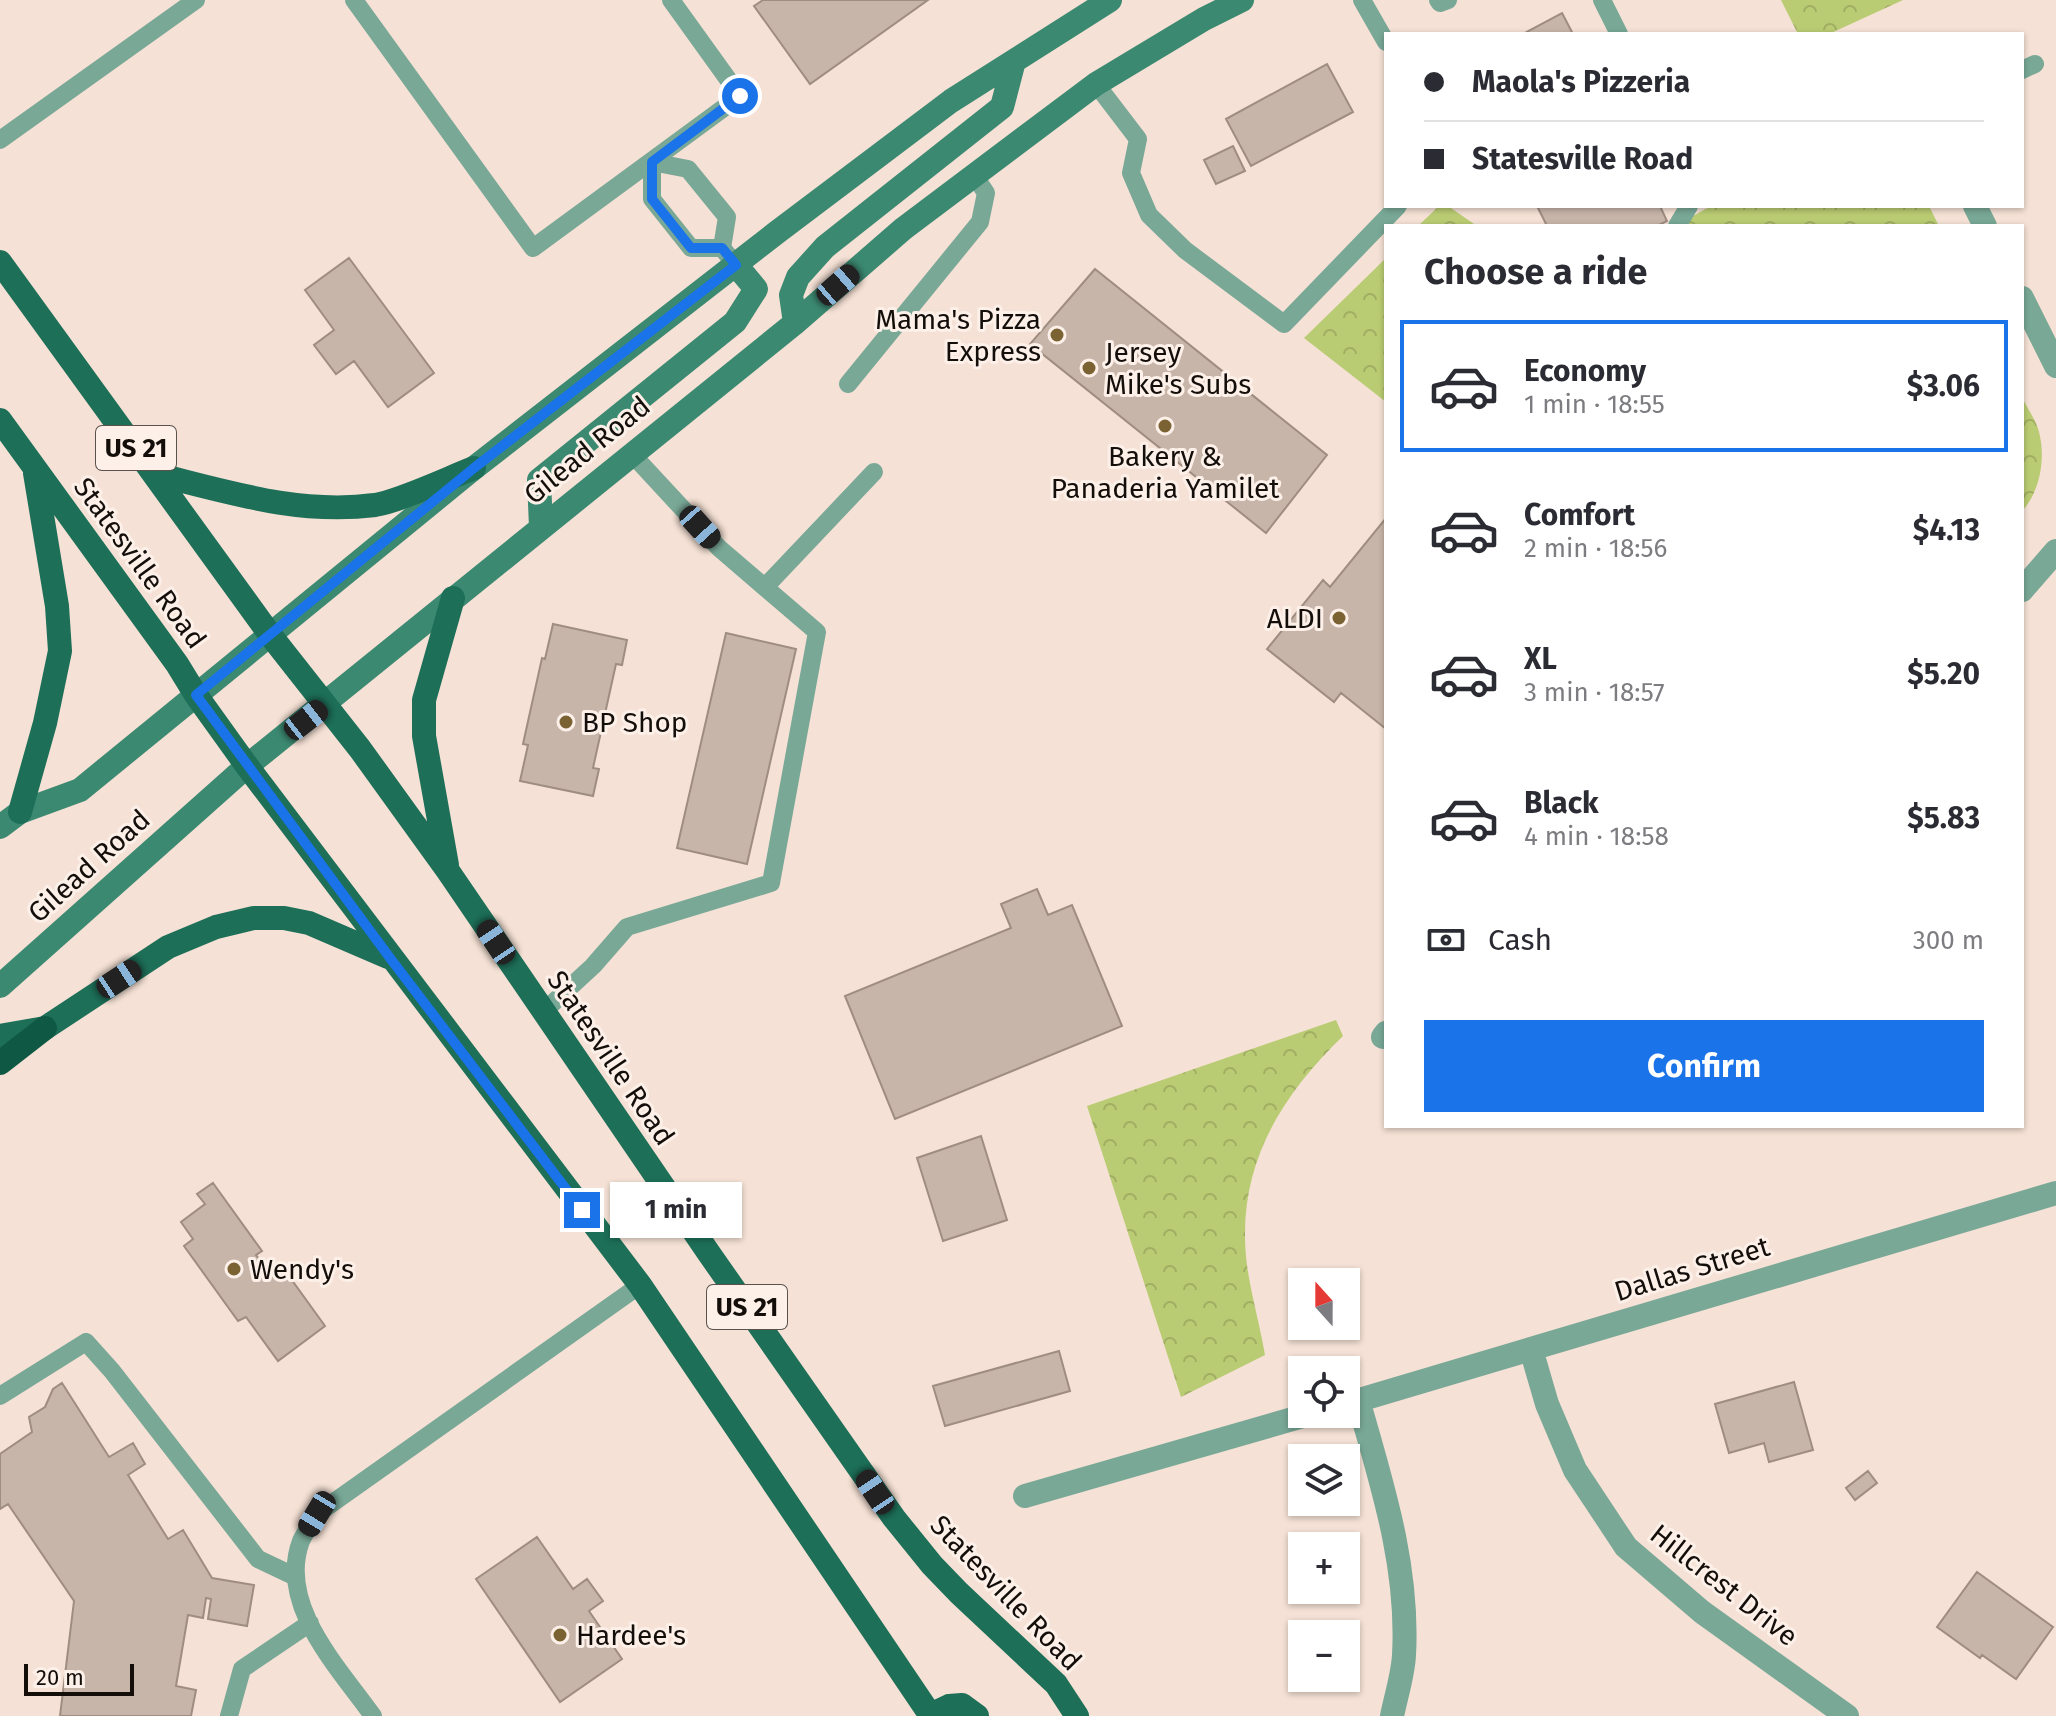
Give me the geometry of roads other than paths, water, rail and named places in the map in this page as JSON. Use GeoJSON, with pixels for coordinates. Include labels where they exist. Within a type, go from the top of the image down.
{"type":"FeatureCollection","features":[{"type":"Feature","properties":{"kind":"highway"},"geometry":{"type":"LineString","coordinates":[[0,1063],[45,1028]]}},
{"type":"Feature","properties":{"kind":"main road","name":"Gilead Road"},"geometry":{"type":"LineString","coordinates":[[0,827],[20,812],[80,790],[271,636],[729,256],[951,101],[1110,0]]}},
{"type":"Feature","properties":{"kind":"main road","name":"Gilead Road"},"geometry":{"type":"LineString","coordinates":[[0,986],[247,766],[795,323],[903,229],[980,184],[1096,84],[1204,19],[1242,0]]}},
{"type":"Feature","properties":{"kind":"main road"},"geometry":{"type":"LineString","coordinates":[[795,323],[791,295],[798,277],[825,247],[1002,107],[1014,61]]}},
{"type":"Feature","properties":{"kind":"main road"},"geometry":{"type":"LineString","coordinates":[[541,527],[539,480],[735,322],[756,289],[729,256]]}},
{"type":"Feature","properties":{"kind":"main road","name":"Statesville Road"},"geometry":{"type":"LineString","coordinates":[[0,262],[271,636],[448,871],[894,1518],[959,1593],[1056,1684],[1077,1716]]}},
{"type":"Feature","properties":{"kind":"main road","name":"Statesville Road"},"geometry":{"type":"LineString","coordinates":[[0,420],[247,766],[640,1285],[930,1715]]}},
{"type":"Feature","properties":{"kind":"main road"},"geometry":{"type":"LineString","coordinates":[[155,474],[253,498],[302,508],[318,508],[378,505],[474,468]]}},
{"type":"Feature","properties":{"kind":"main road"},"geometry":{"type":"LineString","coordinates":[[20,812],[45,723],[60,651],[57,606],[35,471]]}},
{"type":"Feature","properties":{"kind":"main road"},"geometry":{"type":"LineString","coordinates":[[448,871],[424,736],[424,700],[453,598]]}},
{"type":"Feature","properties":{"kind":"main road"},"geometry":{"type":"LineString","coordinates":[[0,1036],[45,1028],[168,947],[216,927],[254,918],[284,918],[309,923],[390,958]]}},
{"type":"Feature","properties":{"kind":"main road"},"geometry":{"type":"LineString","coordinates":[[930,1715],[949,1706],[962,1705],[977,1716]]}},
{"type":"Feature","properties":{"kind":"street"},"geometry":{"type":"LineString","coordinates":[[2024,302],[2056,366]]}},
{"type":"Feature","properties":{"kind":"street"},"geometry":{"type":"LineString","coordinates":[[2024,588],[2056,551]]}},
{"type":"Feature","properties":{"kind":"street","name":"Dallas Street"},"geometry":{"type":"LineString","coordinates":[[1360,1400],[2056,1193]]}},
{"type":"Feature","properties":{"kind":"street","name":"Hillcrest Drive"},"geometry":{"type":"LineString","coordinates":[[1531,1349],[1547,1404],[1575,1470],[1626,1547],[1702,1612],[1847,1716]]}},
{"type":"Feature","properties":{"kind":"street"},"geometry":{"type":"LineString","coordinates":[[1025,1496],[1288,1420]]}},
{"type":"Feature","properties":{"kind":"street"},"geometry":{"type":"LineString","coordinates":[[1360,1424],[1388,1502],[1403,1586],[1404,1657],[1392,1716]]}},
{"type":"Feature","properties":{"kind":"lane"},"geometry":{"type":"LineString","coordinates":[[0,140],[196,0]]}},
{"type":"Feature","properties":{"kind":"lane"},"geometry":{"type":"LineString","coordinates":[[354,0],[533,248],[740,96],[671,0]]}},
{"type":"Feature","properties":{"kind":"lane"},"geometry":{"type":"LineString","coordinates":[[1362,0],[1384,38]]}},
{"type":"Feature","properties":{"kind":"lane"},"geometry":{"type":"LineString","coordinates":[[1438,0],[1440,3],[1448,0]]}},
{"type":"Feature","properties":{"kind":"lane"},"geometry":{"type":"LineString","coordinates":[[1603,0],[1618,32]]}},
{"type":"Feature","properties":{"kind":"lane"},"geometry":{"type":"LineString","coordinates":[[1096,84],[1138,139],[1131,173],[1149,215],[1185,250],[1284,324],[1396,208]]}},
{"type":"Feature","properties":{"kind":"lane"},"geometry":{"type":"LineString","coordinates":[[652,162],[688,169],[727,217],[729,256],[691,248],[652,199],[652,162]]}},
{"type":"Feature","properties":{"kind":"lane"},"geometry":{"type":"LineString","coordinates":[[848,384],[980,222],[980,184]]}},
{"type":"Feature","properties":{"kind":"lane"},"geometry":{"type":"LineString","coordinates":[[543,1012],[593,966],[627,927],[771,883],[817,632],[719,548],[631,453]]}},
{"type":"Feature","properties":{"kind":"lane"},"geometry":{"type":"LineString","coordinates":[[765,587],[874,472]]}},
{"type":"Feature","properties":{"kind":"lane"},"geometry":{"type":"LineString","coordinates":[[373,1716],[302,1607],[296,1577],[301,1541],[317,1514],[640,1285]]}},
{"type":"Feature","properties":{"kind":"lane"},"geometry":{"type":"LineString","coordinates":[[0,1396],[86,1342],[258,1559],[296,1577]]}},
{"type":"Feature","properties":{"kind":"lane"},"geometry":{"type":"LineString","coordinates":[[229,1716],[242,1669],[310,1623]]}},
{"type":"Feature","properties":{"kind":"place","name":"Mama's Pizza Express"},"geometry":{"type":"Point","coordinates":[1057,335]}},
{"type":"Feature","properties":{"kind":"place","name":"Jersey Mike's Subs"},"geometry":{"type":"Point","coordinates":[1089,368]}},
{"type":"Feature","properties":{"kind":"place","name":"Bakery & Panaderia Yamilet"},"geometry":{"type":"Point","coordinates":[1165,426]}},
{"type":"Feature","properties":{"kind":"place","name":"ALDI"},"geometry":{"type":"Point","coordinates":[1339,618]}},
{"type":"Feature","properties":{"kind":"place","name":"BP Shop"},"geometry":{"type":"Point","coordinates":[566,722]}},
{"type":"Feature","properties":{"kind":"place","name":"Wendy's"},"geometry":{"type":"Point","coordinates":[234,1269]}},
{"type":"Feature","properties":{"kind":"place","name":"Hardee's"},"geometry":{"type":"Point","coordinates":[560,1635]}}]}
